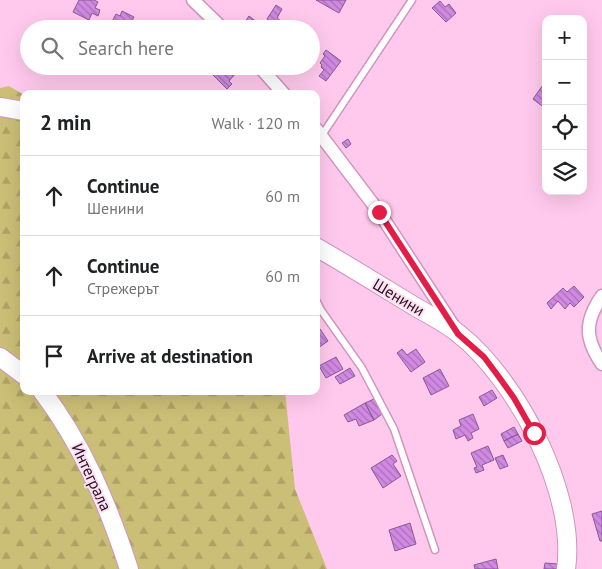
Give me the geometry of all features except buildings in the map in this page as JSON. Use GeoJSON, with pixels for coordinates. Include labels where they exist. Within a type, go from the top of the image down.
{"type":"FeatureCollection","features":[{"type":"Feature","properties":{"kind":"street"},"geometry":{"type":"LineString","coordinates":[[193,0],[214,20]]}},
{"type":"Feature","properties":{"kind":"street"},"geometry":{"type":"LineString","coordinates":[[267,75],[280,90]]}},
{"type":"Feature","properties":{"kind":"street"},"geometry":{"type":"LineString","coordinates":[[0,107],[20,110]]}},
{"type":"Feature","properties":{"kind":"street"},"geometry":{"type":"LineString","coordinates":[[320,133],[379,212],[458,334]]}},
{"type":"Feature","properties":{"kind":"street","name":"Шенини"},"geometry":{"type":"LineString","coordinates":[[320,248],[458,334],[484,357],[514,398],[546,458],[563,512],[568,554],[566,569]]}},
{"type":"Feature","properties":{"kind":"street"},"geometry":{"type":"LineString","coordinates":[[602,296],[589,320],[588,330],[590,342],[602,364]]}},
{"type":"Feature","properties":{"kind":"street"},"geometry":{"type":"LineString","coordinates":[[0,357],[20,372]]}},
{"type":"Feature","properties":{"kind":"street","name":"Интеграла"},"geometry":{"type":"LineString","coordinates":[[45,395],[74,437],[103,499],[128,569]]}},
{"type":"Feature","properties":{"kind":"lane"},"geometry":{"type":"LineString","coordinates":[[320,131],[412,0]]}},
{"type":"Feature","properties":{"kind":"lane"},"geometry":{"type":"LineString","coordinates":[[320,308],[362,368],[394,429],[435,550]]}},
{"type":"Feature","properties":{"kind":"green space"},"geometry":{"type":"Polygon","coordinates":[[[9,86],[20,93],[20,395],[285,395],[295,489],[327,569],[0,569],[0,88],[9,86]]]}},
{"type":"Feature","properties":{"kind":"route"},"geometry":{"type":"LineString","coordinates":[[379,212],[458,334],[484,357],[514,398],[534,433]]}}]}
